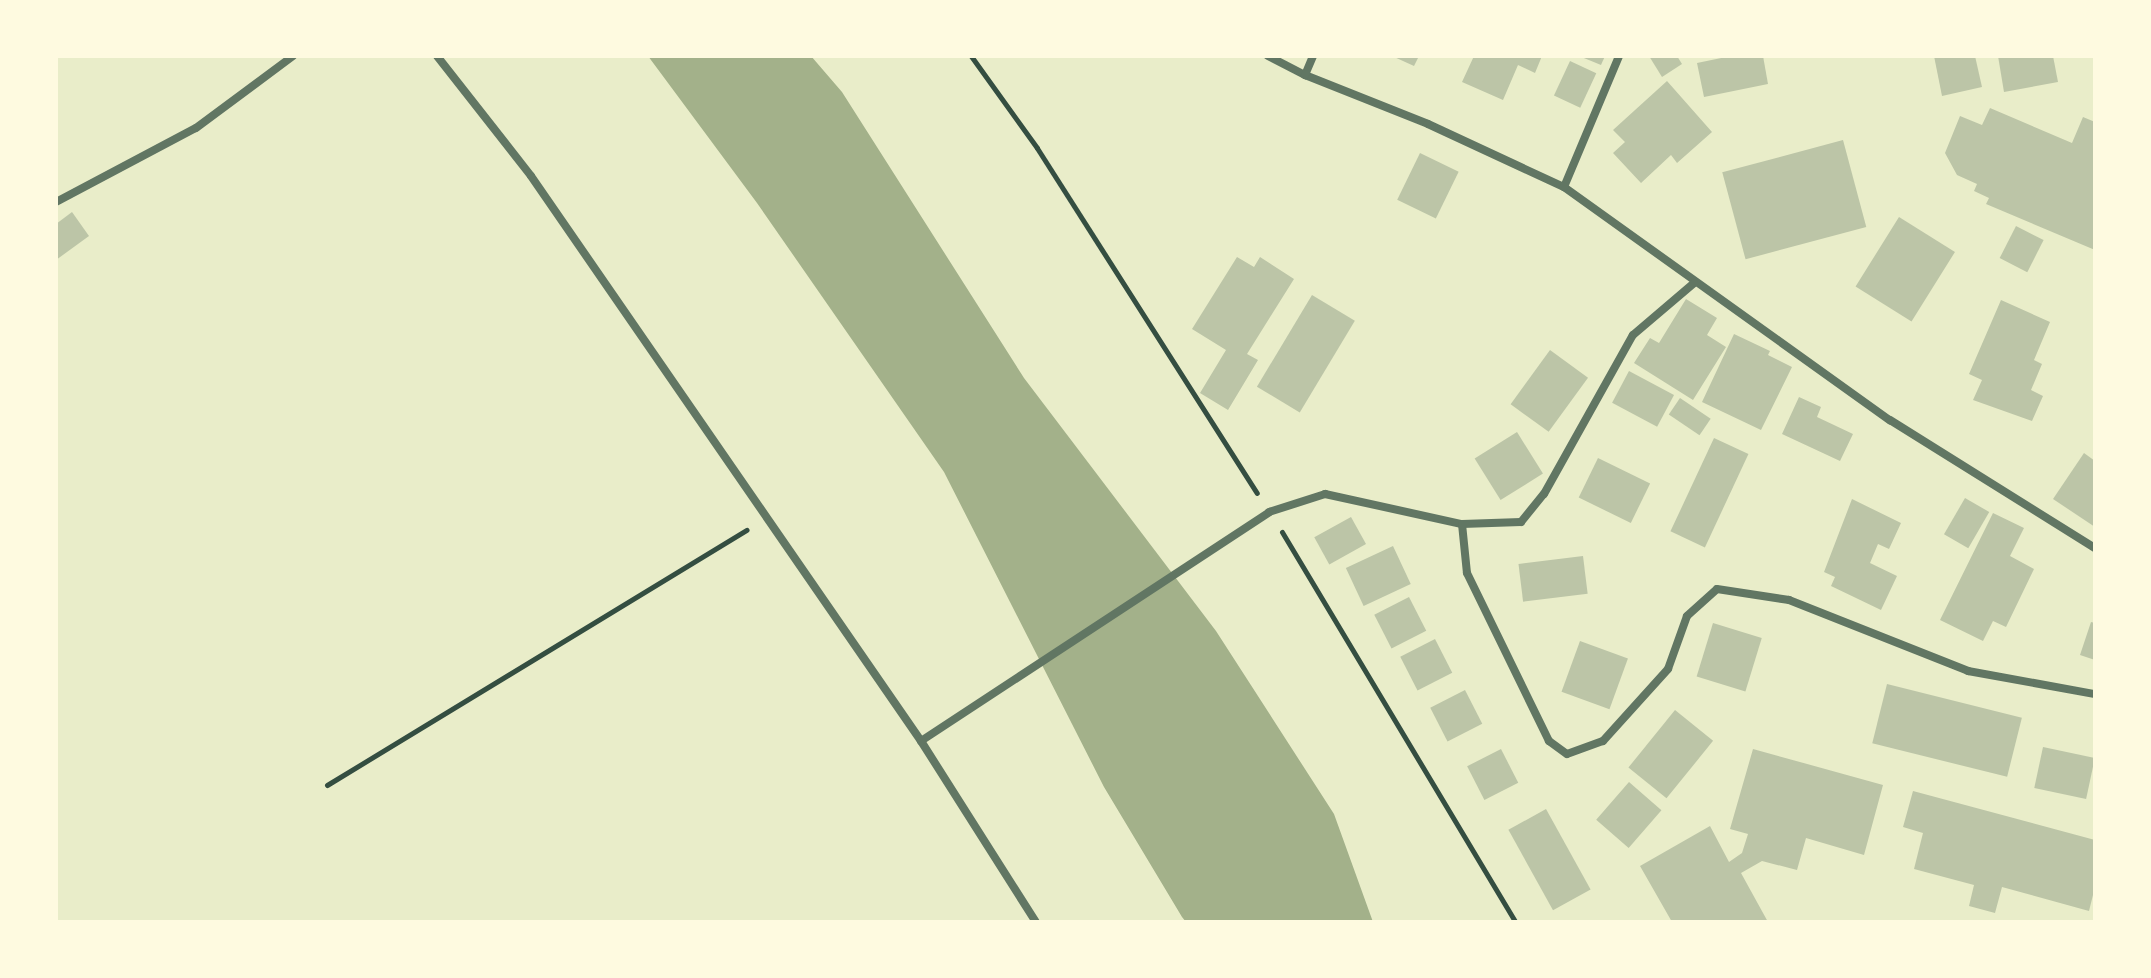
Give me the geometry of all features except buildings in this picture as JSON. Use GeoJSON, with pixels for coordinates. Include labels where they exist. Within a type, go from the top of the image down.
{"type":"FeatureCollection","features":[{"type":"Feature","properties":{"kind":"street"},"geometry":{"type":"LineString","coordinates":[[56,202],[196,128],[293,56]]}},
{"type":"Feature","properties":{"kind":"street"},"geometry":{"type":"LineString","coordinates":[[437,56],[531,176],[921,741],[1036,922]]}},
{"type":"Feature","properties":{"kind":"street"},"geometry":{"type":"LineString","coordinates":[[1268,56],[1305,75],[1428,124],[1564,187],[1694,283],[1890,420],[2095,548]]}},
{"type":"Feature","properties":{"kind":"street"},"geometry":{"type":"LineString","coordinates":[[1305,75],[1313,56]]}},
{"type":"Feature","properties":{"kind":"street"},"geometry":{"type":"LineString","coordinates":[[1564,187],[1619,56]]}},
{"type":"Feature","properties":{"kind":"street"},"geometry":{"type":"LineString","coordinates":[[921,741],[1269,512],[1325,494],[1462,524],[1521,522],[1544,494],[1633,335],[1694,283]]}},
{"type":"Feature","properties":{"kind":"street"},"geometry":{"type":"LineString","coordinates":[[1462,524],[1467,573],[1549,741],[1567,754],[1603,741],[1668,669],[1687,616],[1717,589],[1789,600],[1968,671],[2095,694]]}},
{"type":"Feature","properties":{"kind":"path"},"geometry":{"type":"LineString","coordinates":[[971,56],[1037,148],[1328,604],[1515,922]]}},
{"type":"Feature","properties":{"kind":"path"},"geometry":{"type":"LineString","coordinates":[[327,785],[767,519]]}},
{"type":"Feature","properties":{"kind":"shaded area"},"geometry":{"type":"Polygon","coordinates":[[[648,56],[811,56],[842,92],[1024,378],[1216,631],[1334,814],[1373,922],[1186,922],[1104,787],[944,472],[757,203],[648,56]]]}}]}
